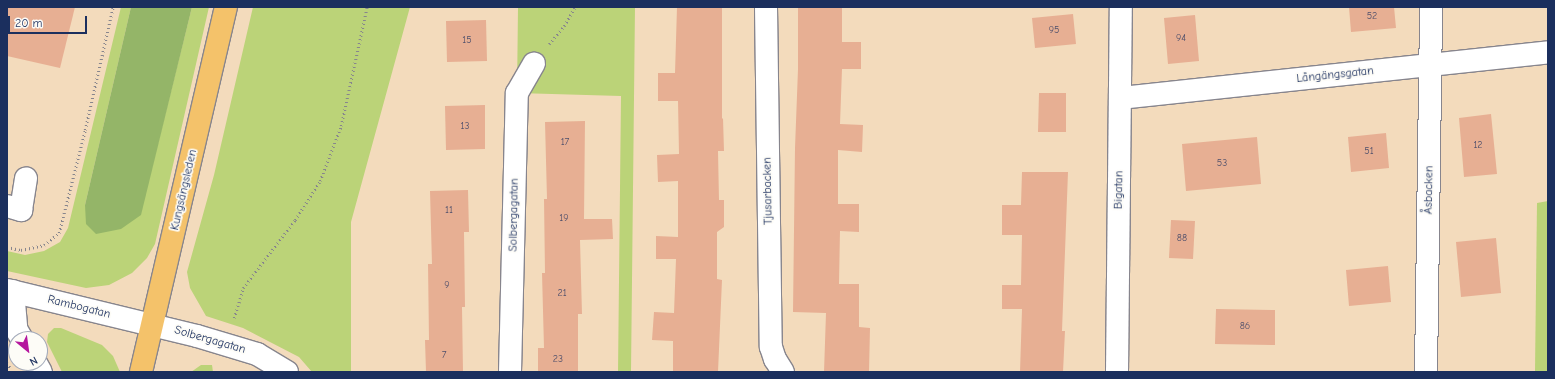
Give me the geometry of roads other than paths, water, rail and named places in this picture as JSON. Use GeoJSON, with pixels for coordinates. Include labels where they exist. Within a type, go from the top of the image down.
{"type":"FeatureCollection","features":[{"type":"Feature","properties":{"kind":"main road","name":"Kungsängsleden"},"geometry":{"type":"LineString","coordinates":[[141,372],[226,7]]}},
{"type":"Feature","properties":{"kind":"street","name":"Tjusarbacken"},"geometry":{"type":"LineString","coordinates":[[766,7],[770,347],[774,359],[783,372]]}},
{"type":"Feature","properties":{"kind":"street","name":"Bigatan"},"geometry":{"type":"LineString","coordinates":[[1116,372],[1121,98],[1121,7]]}},
{"type":"Feature","properties":{"kind":"street","name":"Åsbacken"},"geometry":{"type":"LineString","coordinates":[[1426,372],[1431,7]]}},
{"type":"Feature","properties":{"kind":"street","name":"Långängsgatan"},"geometry":{"type":"LineString","coordinates":[[1121,98],[1548,52]]}},
{"type":"Feature","properties":{"kind":"street","name":"Solbergagatan"},"geometry":{"type":"LineString","coordinates":[[510,372],[517,93],[534,63]]}},
{"type":"Feature","properties":{"kind":"street"},"geometry":{"type":"LineString","coordinates":[[7,206],[21,210],[26,178]]}},
{"type":"Feature","properties":{"kind":"street","name":"Rambogatan"},"geometry":{"type":"LineString","coordinates":[[10,290],[152,324]]}},
{"type":"Feature","properties":{"kind":"street"},"geometry":{"type":"LineString","coordinates":[[10,290],[17,331]]}},
{"type":"Feature","properties":{"kind":"street","name":"Solbergagatan"},"geometry":{"type":"LineString","coordinates":[[152,324],[257,354],[287,372]]}}]}
